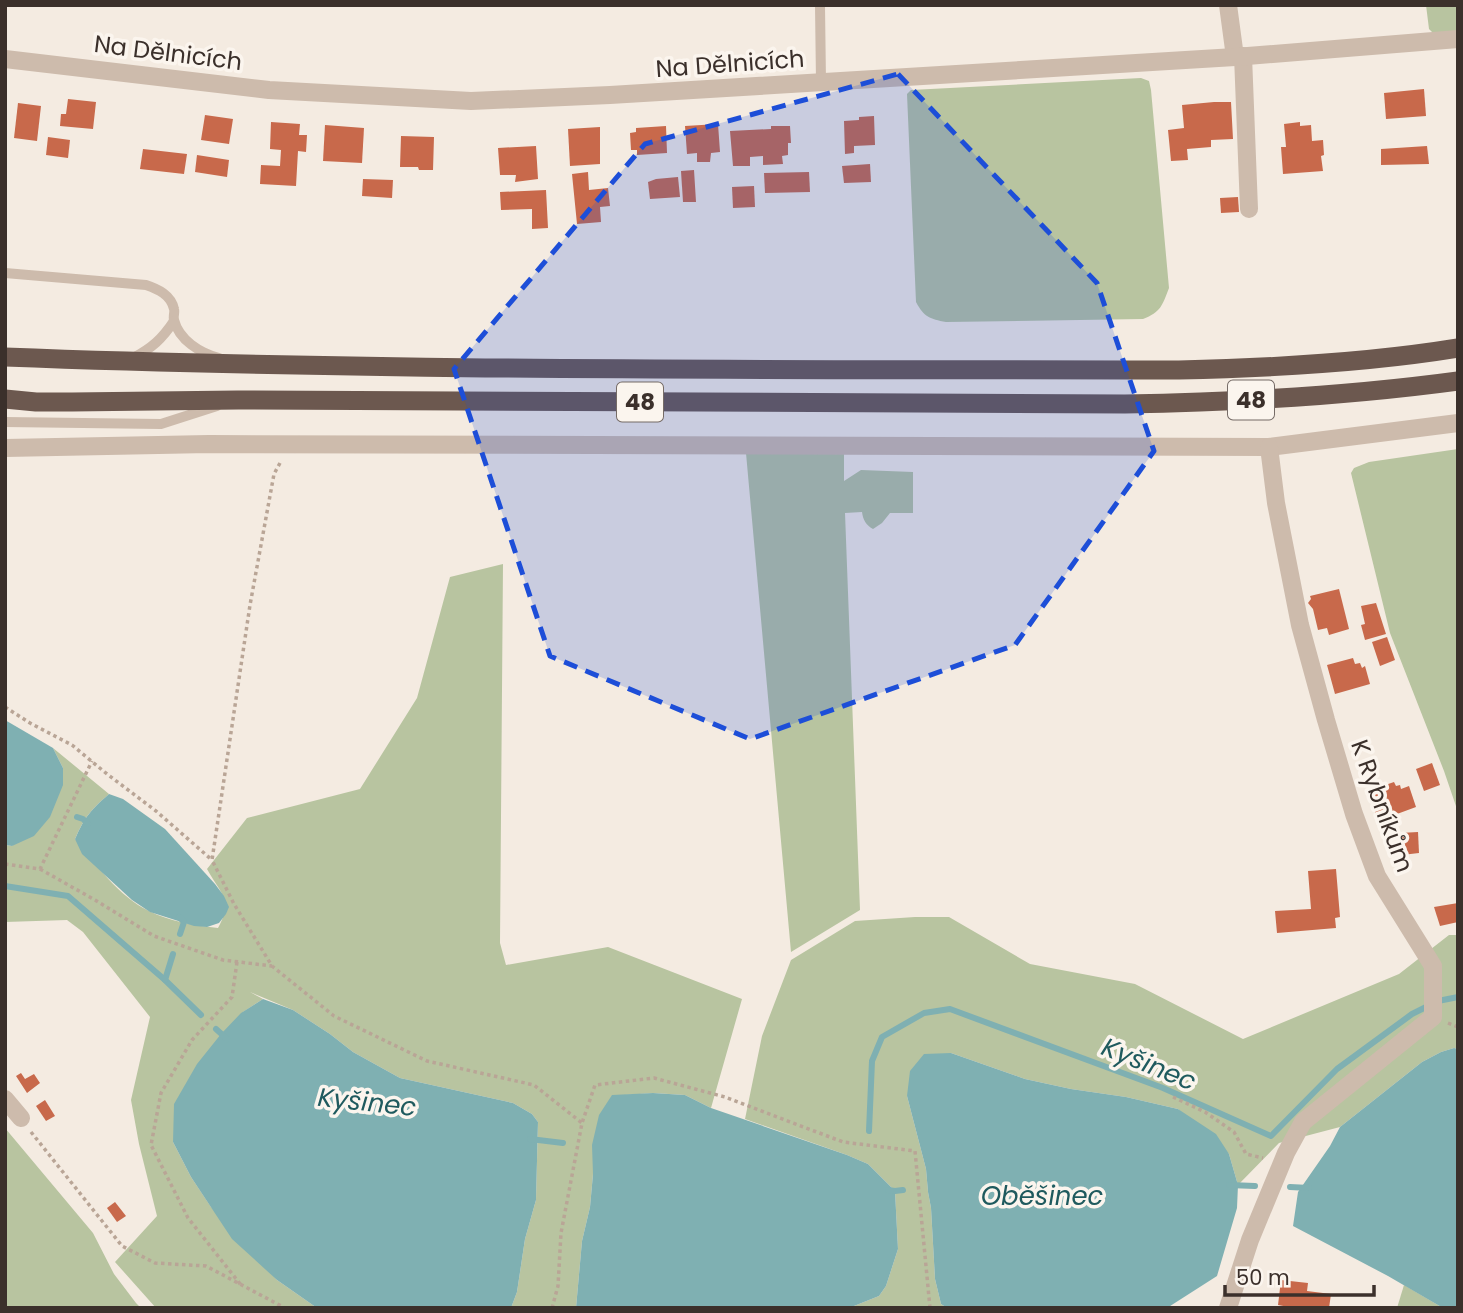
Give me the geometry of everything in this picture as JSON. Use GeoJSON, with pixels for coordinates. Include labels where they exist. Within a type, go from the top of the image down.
{"type":"FeatureCollection","features":[{"type":"Feature","properties":{"kind":"highway","name":"48"},"geometry":{"type":"LineString","coordinates":[[5,357],[483,368],[1179,370],[1377,359],[1458,348]]}},
{"type":"Feature","properties":{"kind":"highway","name":"48"},"geometry":{"type":"LineString","coordinates":[[5,399],[36,402],[238,400],[1125,404],[1293,398],[1458,381]]}},
{"type":"Feature","properties":{"kind":"street"},"geometry":{"type":"LineString","coordinates":[[1228,5],[1238,56],[1249,209]]}},
{"type":"Feature","properties":{"kind":"street","name":"Na Dělnicích"},"geometry":{"type":"LineString","coordinates":[[5,59],[269,90],[471,101],[610,95],[1238,56],[1458,39]]}},
{"type":"Feature","properties":{"kind":"street"},"geometry":{"type":"LineString","coordinates":[[5,448],[208,444],[1269,447],[1458,423]]}},
{"type":"Feature","properties":{"kind":"street","name":"K Rybníkům"},"geometry":{"type":"LineString","coordinates":[[1228,1308],[1250,1240],[1282,1163],[1303,1122],[1433,1016],[1433,966],[1377,876],[1354,814],[1300,625],[1276,503],[1269,447]]}},
{"type":"Feature","properties":{"kind":"street"},"geometry":{"type":"LineString","coordinates":[[5,1099],[21,1118]]}},
{"type":"Feature","properties":{"kind":"lane"},"geometry":{"type":"LineString","coordinates":[[820,6],[821,82]]}},
{"type":"Feature","properties":{"kind":"lane"},"geometry":{"type":"LineString","coordinates":[[5,273],[146,285],[158,289],[167,296],[174,308],[174,321],[191,345],[208,355],[238,363]]}},
{"type":"Feature","properties":{"kind":"lane"},"geometry":{"type":"LineString","coordinates":[[112,361],[132,358],[149,349],[163,337],[174,321]]}},
{"type":"Feature","properties":{"kind":"lane"},"geometry":{"type":"LineString","coordinates":[[5,422],[161,424],[238,400]]}},
{"type":"Feature","properties":{"kind":"path"},"geometry":{"type":"LineString","coordinates":[[212,860],[250,605],[274,474],[291,444]]}},
{"type":"Feature","properties":{"kind":"path"},"geometry":{"type":"LineString","coordinates":[[5,707],[72,744],[212,860],[234,904],[272,966],[334,1016],[427,1061],[534,1085],[582,1123]]}},
{"type":"Feature","properties":{"kind":"path"},"geometry":{"type":"LineString","coordinates":[[40,869],[92,761]]}},
{"type":"Feature","properties":{"kind":"path"},"geometry":{"type":"LineString","coordinates":[[5,864],[40,869],[154,936],[223,960],[272,966]]}},
{"type":"Feature","properties":{"kind":"path"},"geometry":{"type":"LineString","coordinates":[[237,961],[232,997],[192,1040],[161,1093],[151,1144],[188,1217],[241,1285]]}},
{"type":"Feature","properties":{"kind":"path"},"geometry":{"type":"LineString","coordinates":[[552,1308],[558,1286],[561,1233],[582,1123],[595,1085],[654,1078],[725,1097],[843,1142],[915,1151],[930,1308]]}},
{"type":"Feature","properties":{"kind":"path"},"geometry":{"type":"LineString","coordinates":[[1173,1097],[1205,1112],[1234,1132],[1246,1154],[1282,1163]]}},
{"type":"Feature","properties":{"kind":"path"},"geometry":{"type":"LineString","coordinates":[[21,1118],[122,1246],[155,1263],[206,1266],[285,1308]]}},
{"type":"Feature","properties":{"kind":"highlighted area"},"geometry":{"type":"Polygon","coordinates":[[[898,74],[1097,283],[1154,451],[1015,645],[750,739],[550,656],[454,369],[645,144],[898,74]]]}},
{"type":"Feature","properties":{"kind":"green space"},"geometry":{"type":"Polygon","coordinates":[[[1426,5],[1458,5],[1458,32],[1434,34],[1429,29],[1426,5]]]}},
{"type":"Feature","properties":{"kind":"green space"},"geometry":{"type":"Polygon","coordinates":[[[1141,78],[1149,81],[1151,90],[1169,288],[1157,311],[1143,319],[946,322],[925,314],[916,302],[907,94],[911,90],[1141,78]]]}},
{"type":"Feature","properties":{"kind":"green space"},"geometry":{"type":"Polygon","coordinates":[[[1458,449],[1458,812],[1390,633],[1351,473],[1354,468],[1369,462],[1458,449]]]}},
{"type":"Feature","properties":{"kind":"green space"},"geometry":{"type":"Polygon","coordinates":[[[746,453],[844,454],[844,481],[861,470],[913,472],[913,513],[890,513],[873,529],[865,522],[862,512],[845,513],[860,910],[791,952],[746,453]]]}},
{"type":"Feature","properties":{"kind":"green space"},"geometry":{"type":"Polygon","coordinates":[[[503,564],[500,943],[506,965],[608,947],[742,999],[711,1108],[685,1095],[653,1093],[612,1096],[593,1174],[590,1207],[582,1241],[576,1308],[511,1308],[517,1292],[525,1239],[536,1200],[538,1122],[532,1114],[513,1103],[400,1078],[353,1052],[293,1010],[250,992],[263,999],[243,1012],[173,1142],[191,1177],[211,1207],[277,1280],[317,1308],[156,1308],[115,1262],[157,1216],[131,1100],[150,1017],[83,932],[67,920],[5,922],[5,845],[12,846],[63,768],[53,748],[109,794],[89,814],[75,839],[109,879],[127,897],[157,915],[183,923],[218,928],[223,918],[225,903],[207,869],[247,818],[360,789],[417,698],[450,577],[503,564]]]}},
{"type":"Feature","properties":{"kind":"green space"},"geometry":{"type":"Polygon","coordinates":[[[949,917],[1030,964],[1135,984],[1243,1039],[1399,974],[1449,935],[1458,935],[1458,1049],[1441,1052],[1422,1062],[1340,1127],[1279,1143],[1238,1185],[1229,1154],[1178,1109],[1025,1079],[951,1053],[907,1096],[926,1169],[935,1279],[941,1304],[947,1308],[849,1308],[879,1296],[886,1286],[898,1249],[895,1191],[868,1164],[745,1119],[762,1036],[791,960],[855,921],[949,917]]]}},
{"type":"Feature","properties":{"kind":"green space"},"geometry":{"type":"Polygon","coordinates":[[[5,1128],[93,1233],[114,1274],[141,1308],[5,1308],[5,1128]]]}},
{"type":"Feature","properties":{"kind":"green space"},"geometry":{"type":"Polygon","coordinates":[[[1404,1285],[1443,1308],[1397,1308],[1404,1285]]]}},
{"type":"Feature","properties":{"kind":"water"},"geometry":{"type":"Polygon","coordinates":[[[5,720],[53,748],[63,768],[63,785],[50,817],[34,836],[12,846],[5,845],[5,720]]]}},
{"type":"Feature","properties":{"kind":"water"},"geometry":{"type":"Polygon","coordinates":[[[109,794],[123,799],[165,829],[215,884],[229,907],[219,923],[207,927],[194,926],[150,912],[132,900],[82,854],[75,839],[89,814],[109,794]]]}},
{"type":"Feature","properties":{"kind":"water"},"geometry":{"type":"Polygon","coordinates":[[[263,999],[293,1010],[353,1052],[400,1078],[513,1103],[532,1114],[538,1122],[536,1200],[525,1239],[517,1292],[511,1308],[317,1308],[277,1280],[232,1239],[191,1177],[173,1142],[174,1104],[197,1064],[221,1034],[241,1013],[263,999]]]}},
{"type":"Feature","properties":{"kind":"water"},"geometry":{"type":"Polygon","coordinates":[[[1454,1048],[1458,1049],[1458,1308],[1443,1308],[1293,1226],[1298,1192],[1340,1127],[1422,1062],[1454,1048]]]}},
{"type":"Feature","properties":{"kind":"water","name":"Oběšinec"},"geometry":{"type":"Polygon","coordinates":[[[951,1053],[1025,1079],[1178,1109],[1216,1134],[1229,1154],[1238,1185],[1237,1208],[1217,1276],[1167,1308],[947,1308],[941,1304],[935,1279],[926,1169],[907,1096],[910,1071],[924,1054],[951,1053]]]}},
{"type":"Feature","properties":{"kind":"water"},"geometry":{"type":"Polygon","coordinates":[[[612,1095],[685,1095],[711,1108],[868,1164],[895,1191],[898,1249],[886,1286],[879,1296],[849,1308],[576,1308],[582,1241],[590,1207],[592,1145],[599,1115],[612,1095]]]}},
{"type":"Feature","properties":{"kind":"building"},"geometry":{"type":"Polygon","coordinates":[[[1424,89],[1426,116],[1386,119],[1384,93],[1424,89]]]}},
{"type":"Feature","properties":{"kind":"building"},"geometry":{"type":"Polygon","coordinates":[[[68,99],[96,102],[93,129],[60,126],[61,114],[66,114],[68,99]]]}},
{"type":"Feature","properties":{"kind":"building"},"geometry":{"type":"Polygon","coordinates":[[[1231,102],[1233,139],[1211,140],[1211,147],[1187,149],[1188,160],[1171,161],[1168,130],[1184,128],[1182,105],[1231,102]]]}},
{"type":"Feature","properties":{"kind":"building"},"geometry":{"type":"Polygon","coordinates":[[[18,103],[41,106],[37,141],[14,138],[18,103]]]}},
{"type":"Feature","properties":{"kind":"building"},"geometry":{"type":"Polygon","coordinates":[[[205,115],[233,119],[229,144],[201,140],[205,115]]]}},
{"type":"Feature","properties":{"kind":"building"},"geometry":{"type":"Polygon","coordinates":[[[874,116],[875,145],[854,146],[854,153],[845,154],[844,121],[874,116]]]}},
{"type":"Feature","properties":{"kind":"building"},"geometry":{"type":"Polygon","coordinates":[[[271,122],[300,124],[299,135],[307,135],[306,152],[298,151],[296,186],[260,184],[261,165],[280,166],[281,150],[270,149],[271,122]]]}},
{"type":"Feature","properties":{"kind":"building"},"geometry":{"type":"Polygon","coordinates":[[[1300,122],[1300,126],[1311,125],[1312,141],[1323,140],[1323,171],[1283,174],[1281,147],[1286,147],[1284,124],[1300,122]]]}},
{"type":"Feature","properties":{"kind":"building"},"geometry":{"type":"Polygon","coordinates":[[[718,124],[720,152],[711,153],[710,162],[697,162],[697,153],[687,154],[685,126],[718,124]]]}},
{"type":"Feature","properties":{"kind":"building"},"geometry":{"type":"Polygon","coordinates":[[[325,125],[364,128],[362,163],[323,161],[325,125]]]}},
{"type":"Feature","properties":{"kind":"building"},"geometry":{"type":"Polygon","coordinates":[[[666,126],[667,153],[637,155],[637,150],[631,150],[630,133],[636,132],[636,128],[666,126]]]}},
{"type":"Feature","properties":{"kind":"building"},"geometry":{"type":"Polygon","coordinates":[[[771,126],[790,126],[791,143],[788,143],[788,155],[782,156],[783,164],[763,165],[763,156],[750,157],[750,166],[733,166],[730,131],[771,129],[771,126]]]}},
{"type":"Feature","properties":{"kind":"building"},"geometry":{"type":"Polygon","coordinates":[[[600,127],[600,164],[570,166],[568,129],[600,127]]]}},
{"type":"Feature","properties":{"kind":"building"},"geometry":{"type":"Polygon","coordinates":[[[401,136],[434,137],[433,170],[400,167],[401,136]]]}},
{"type":"Feature","properties":{"kind":"building"},"geometry":{"type":"Polygon","coordinates":[[[48,137],[70,140],[68,158],[46,155],[48,137]]]}},
{"type":"Feature","properties":{"kind":"building"},"geometry":{"type":"Polygon","coordinates":[[[536,146],[538,179],[515,182],[516,175],[500,175],[498,148],[536,146]]]}},
{"type":"Feature","properties":{"kind":"building"},"geometry":{"type":"Polygon","coordinates":[[[1427,146],[1429,164],[1381,165],[1381,149],[1427,146]]]}},
{"type":"Feature","properties":{"kind":"building"},"geometry":{"type":"Polygon","coordinates":[[[143,149],[187,154],[184,174],[140,169],[143,149]]]}},
{"type":"Feature","properties":{"kind":"building"},"geometry":{"type":"Polygon","coordinates":[[[197,155],[229,160],[227,177],[195,172],[197,155]]]}},
{"type":"Feature","properties":{"kind":"building"},"geometry":{"type":"Polygon","coordinates":[[[870,164],[871,182],[844,183],[842,166],[870,164]]]}},
{"type":"Feature","properties":{"kind":"building"},"geometry":{"type":"Polygon","coordinates":[[[694,170],[696,202],[683,202],[681,171],[694,170]]]}},
{"type":"Feature","properties":{"kind":"building"},"geometry":{"type":"Polygon","coordinates":[[[588,172],[589,190],[608,188],[610,206],[600,207],[601,222],[577,224],[572,174],[588,172]]]}},
{"type":"Feature","properties":{"kind":"building"},"geometry":{"type":"Polygon","coordinates":[[[809,172],[810,192],[765,193],[764,173],[809,172]]]}},
{"type":"Feature","properties":{"kind":"building"},"geometry":{"type":"Polygon","coordinates":[[[678,177],[680,197],[650,199],[648,182],[678,177]]]}},
{"type":"Feature","properties":{"kind":"building"},"geometry":{"type":"Polygon","coordinates":[[[363,179],[393,180],[392,198],[362,196],[363,179]]]}},
{"type":"Feature","properties":{"kind":"building"},"geometry":{"type":"Polygon","coordinates":[[[754,186],[755,207],[733,208],[732,187],[754,186]]]}},
{"type":"Feature","properties":{"kind":"building"},"geometry":{"type":"Polygon","coordinates":[[[546,190],[548,228],[532,229],[532,209],[501,210],[500,192],[546,190]]]}},
{"type":"Feature","properties":{"kind":"building"},"geometry":{"type":"Polygon","coordinates":[[[1238,197],[1239,212],[1221,213],[1220,198],[1238,197]]]}},
{"type":"Feature","properties":{"kind":"building"},"geometry":{"type":"Polygon","coordinates":[[[1339,589],[1349,629],[1329,635],[1327,628],[1318,630],[1313,609],[1308,603],[1310,596],[1339,589]]]}},
{"type":"Feature","properties":{"kind":"building"},"geometry":{"type":"Polygon","coordinates":[[[1376,603],[1386,634],[1365,640],[1361,625],[1365,624],[1361,606],[1376,603]]]}},
{"type":"Feature","properties":{"kind":"building"},"geometry":{"type":"Polygon","coordinates":[[[1387,637],[1395,660],[1380,666],[1372,642],[1387,637]]]}},
{"type":"Feature","properties":{"kind":"building"},"geometry":{"type":"Polygon","coordinates":[[[1353,658],[1355,664],[1360,663],[1362,668],[1365,666],[1370,684],[1335,694],[1327,665],[1353,658]]]}},
{"type":"Feature","properties":{"kind":"building"},"geometry":{"type":"Polygon","coordinates":[[[1432,763],[1440,785],[1424,791],[1416,769],[1432,763]]]}},
{"type":"Feature","properties":{"kind":"building"},"geometry":{"type":"Polygon","coordinates":[[[1394,782],[1396,786],[1400,785],[1401,789],[1409,786],[1416,807],[1378,821],[1368,791],[1394,782]]]}},
{"type":"Feature","properties":{"kind":"building"},"geometry":{"type":"Polygon","coordinates":[[[1418,832],[1419,853],[1402,855],[1400,833],[1418,832]]]}},
{"type":"Feature","properties":{"kind":"building"},"geometry":{"type":"Polygon","coordinates":[[[1336,869],[1340,917],[1335,918],[1336,928],[1277,933],[1275,911],[1311,909],[1308,871],[1336,869]]]}},
{"type":"Feature","properties":{"kind":"building"},"geometry":{"type":"Polygon","coordinates":[[[1458,903],[1458,922],[1440,926],[1434,907],[1458,903]]]}},
{"type":"Feature","properties":{"kind":"building"},"geometry":{"type":"Polygon","coordinates":[[[21,1073],[25,1079],[34,1074],[40,1083],[27,1093],[16,1076],[21,1073]]]}},
{"type":"Feature","properties":{"kind":"building"},"geometry":{"type":"Polygon","coordinates":[[[45,1100],[55,1116],[46,1121],[36,1106],[45,1100]]]}},
{"type":"Feature","properties":{"kind":"building"},"geometry":{"type":"Polygon","coordinates":[[[115,1202],[126,1216],[117,1222],[107,1208],[115,1202]]]}},
{"type":"Feature","properties":{"kind":"building"},"geometry":{"type":"Polygon","coordinates":[[[1281,1280],[1308,1283],[1307,1291],[1331,1294],[1329,1308],[1278,1305],[1281,1280]]]}},
{"type":"Feature","properties":{"kind":"waterway"},"geometry":{"type":"LineString","coordinates":[[77,817],[88,824]]}},
{"type":"Feature","properties":{"kind":"waterway","name":"Kyšinec"},"geometry":{"type":"LineString","coordinates":[[5,886],[68,896],[201,1015]]}},
{"type":"Feature","properties":{"kind":"waterway"},"geometry":{"type":"LineString","coordinates":[[179,917],[184,922],[180,934]]}},
{"type":"Feature","properties":{"kind":"waterway"},"geometry":{"type":"LineString","coordinates":[[165,980],[173,954]]}},
{"type":"Feature","properties":{"kind":"waterway","name":"Kyšinec"},"geometry":{"type":"LineString","coordinates":[[869,1131],[872,1061],[882,1037],[924,1013],[950,1009],[1163,1088],[1271,1136],[1337,1069],[1412,1014],[1438,1001],[1458,997]]}},
{"type":"Feature","properties":{"kind":"waterway","name":"Kyšinec"},"geometry":{"type":"LineString","coordinates":[[216,1029],[227,1039]]}},
{"type":"Feature","properties":{"kind":"waterway","name":"Kyšinec"},"geometry":{"type":"LineString","coordinates":[[530,1139],[563,1143]]}},
{"type":"Feature","properties":{"kind":"waterway"},"geometry":{"type":"LineString","coordinates":[[1229,1185],[1255,1186]]}},
{"type":"Feature","properties":{"kind":"waterway"},"geometry":{"type":"LineString","coordinates":[[1290,1187],[1309,1188]]}},
{"type":"Feature","properties":{"kind":"waterway"},"geometry":{"type":"LineString","coordinates":[[888,1190],[903,1190]]}}]}
